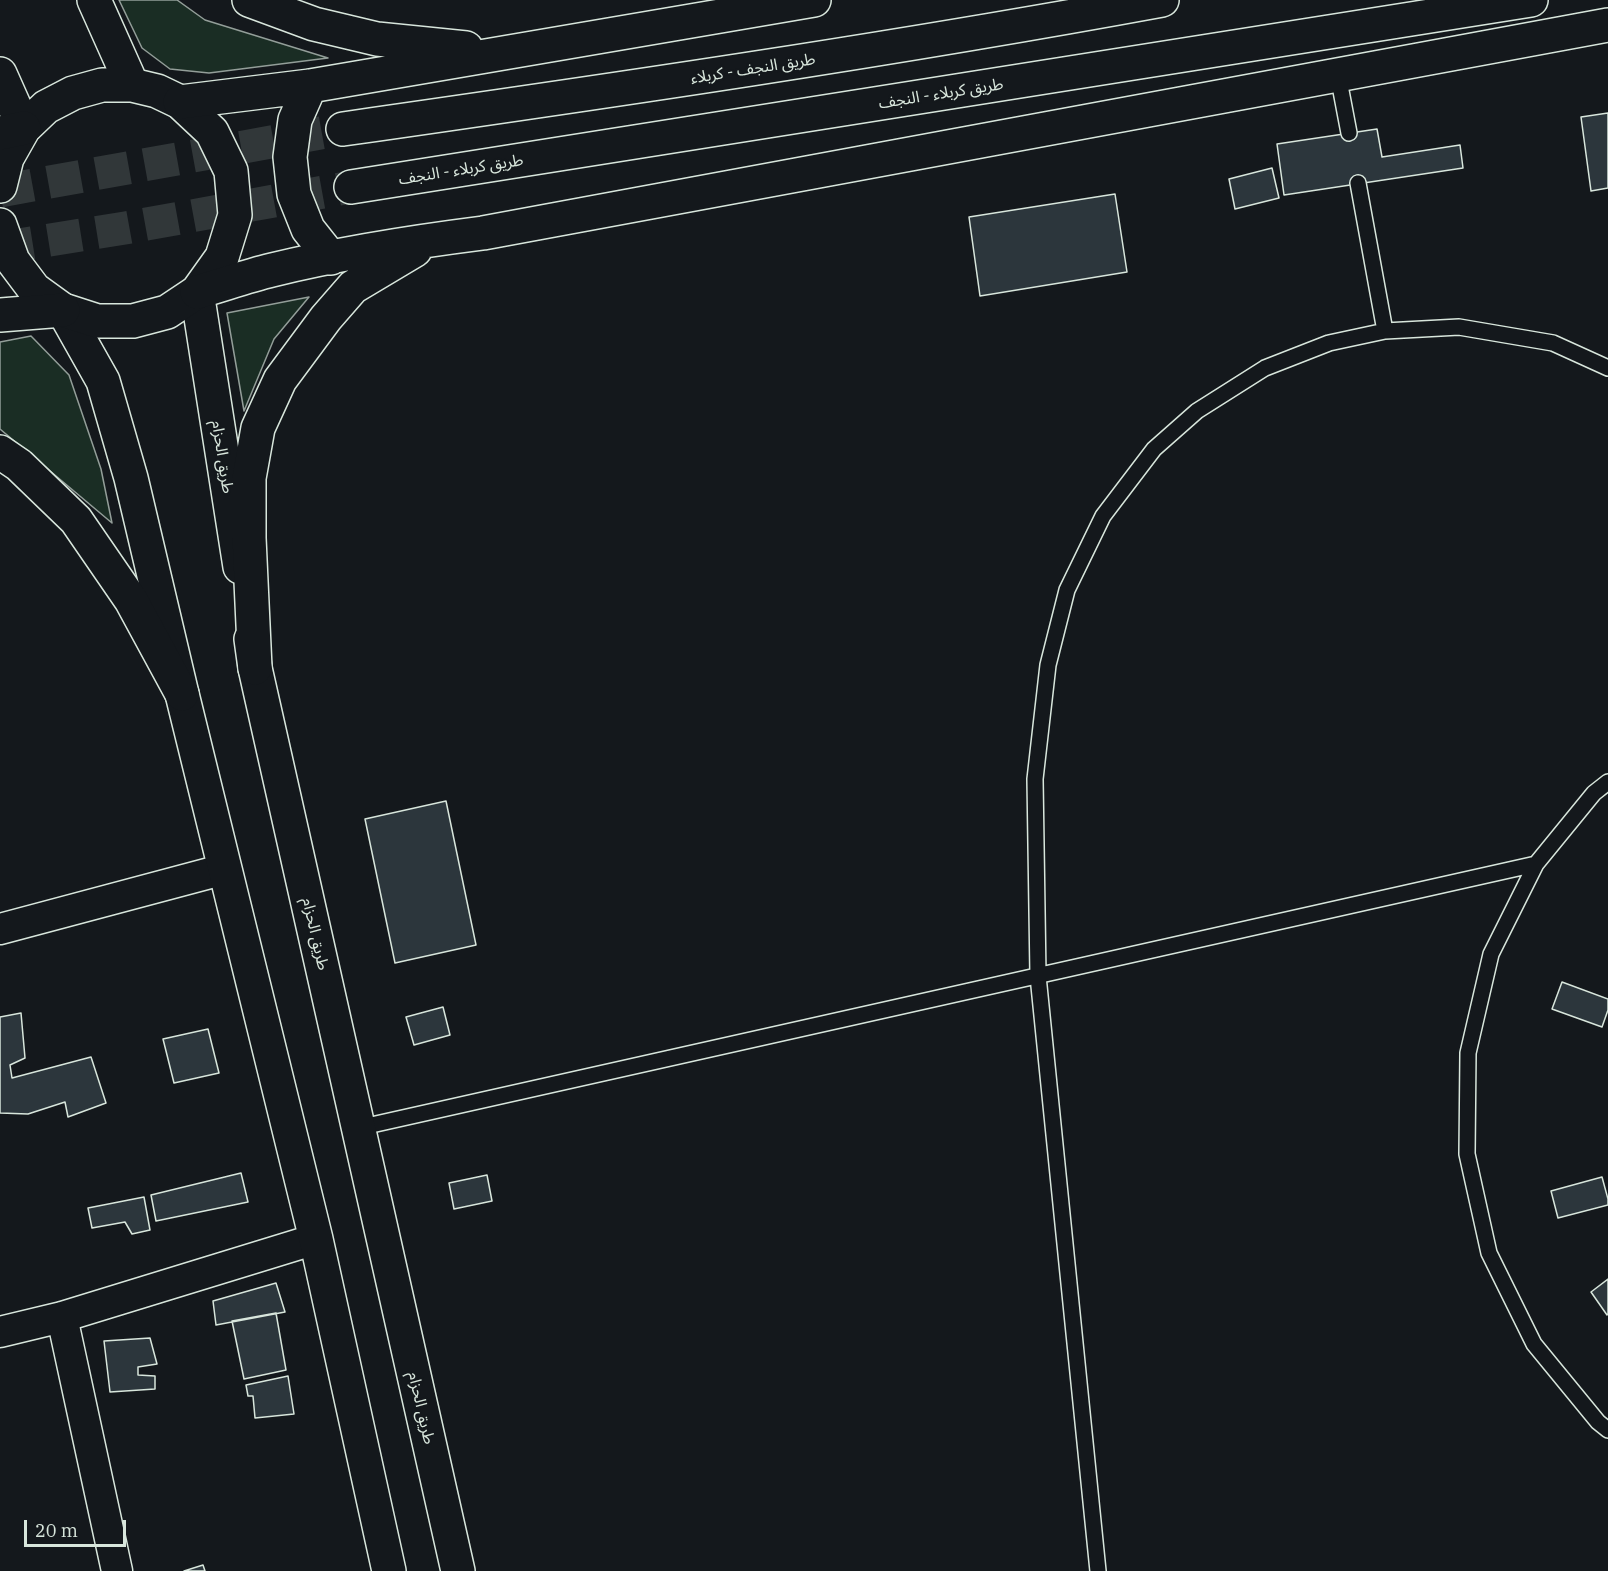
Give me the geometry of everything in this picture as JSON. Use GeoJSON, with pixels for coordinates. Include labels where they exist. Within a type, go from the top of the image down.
{"type":"FeatureCollection","features":[{"type":"Feature","properties":{"kind":"main road"},"geometry":{"type":"LineString","coordinates":[[94,0],[132,85]]}},
{"type":"Feature","properties":{"kind":"main road"},"geometry":{"type":"LineString","coordinates":[[249,0],[314,24],[378,39],[507,52]]}},
{"type":"Feature","properties":{"kind":"main road"},"geometry":{"type":"LineString","coordinates":[[180,102],[310,86],[814,0]]}},
{"type":"Feature","properties":{"kind":"main road","name":"طريق النجف - کربلاء"},"geometry":{"type":"LineString","coordinates":[[343,129],[706,77],[1162,0]]}},
{"type":"Feature","properties":{"kind":"main road","name":"طريق کربلاء - النجف"},"geometry":{"type":"LineString","coordinates":[[351,187],[1531,0]]}},
{"type":"Feature","properties":{"kind":"main road"},"geometry":{"type":"LineString","coordinates":[[0,225],[13,261],[34,289],[63,310],[97,321],[133,321],[167,312],[197,292],[272,270],[331,258],[494,231],[1608,25]]}},
{"type":"Feature","properties":{"kind":"main road"},"geometry":{"type":"LineString","coordinates":[[0,74],[12,130],[0,186]]}},
{"type":"Feature","properties":{"kind":"main road"},"geometry":{"type":"LineString","coordinates":[[12,130],[46,107],[73,93],[102,85],[132,85],[157,91],[180,102],[212,132],[231,171],[235,215],[222,257],[197,292]]}},
{"type":"Feature","properties":{"kind":"main road"},"geometry":{"type":"LineString","coordinates":[[310,86],[295,120],[290,157],[294,194],[308,229],[331,258]]}},
{"type":"Feature","properties":{"kind":"main road"},"geometry":{"type":"LineString","coordinates":[[255,668],[249,538],[249,478],[258,428],[280,380],[326,318],[353,287],[432,240]]}},
{"type":"Feature","properties":{"kind":"main road","name":"طريق الحزام"},"geometry":{"type":"LineString","coordinates":[[197,292],[255,668],[458,1571]]}},
{"type":"Feature","properties":{"kind":"main road"},"geometry":{"type":"LineString","coordinates":[[0,315],[63,310]]}},
{"type":"Feature","properties":{"kind":"main road"},"geometry":{"type":"LineString","coordinates":[[63,310],[103,381],[131,478],[315,1239],[389,1571]]}},
{"type":"Feature","properties":{"kind":"main road"},"geometry":{"type":"LineString","coordinates":[[0,452],[19,465],[76,520],[130,600],[182,694]]}},
{"type":"Feature","properties":{"kind":"street"},"geometry":{"type":"LineString","coordinates":[[0,929],[225,869]]}},
{"type":"Feature","properties":{"kind":"street"},"geometry":{"type":"LineString","coordinates":[[0,1332],[62,1317],[315,1239]]}},
{"type":"Feature","properties":{"kind":"street"},"geometry":{"type":"LineString","coordinates":[[62,1317],[117,1571]]}},
{"type":"Feature","properties":{"kind":"lane"},"geometry":{"type":"LineString","coordinates":[[1338,75],[1349,133]]}},
{"type":"Feature","properties":{"kind":"lane"},"geometry":{"type":"LineString","coordinates":[[1358,183],[1385,331]]}},
{"type":"Feature","properties":{"kind":"lane"},"geometry":{"type":"LineString","coordinates":[[1098,1571],[1038,976],[1035,779],[1048,665],[1067,590],[1103,516],[1154,449],[1197,411],[1265,368],[1329,343],[1385,331],[1459,327],[1553,344],[1608,368]]}},
{"type":"Feature","properties":{"kind":"lane"},"geometry":{"type":"LineString","coordinates":[[1608,782],[1594,793],[1536,864],[1491,954],[1468,1053],[1467,1154],[1489,1253],[1534,1344],[1598,1422],[1608,1430]]}},
{"type":"Feature","properties":{"kind":"lane"},"geometry":{"type":"LineString","coordinates":[[358,1128],[1536,864]]}},
{"type":"Feature","properties":{"kind":"green space"},"geometry":{"type":"Polygon","coordinates":[[[119,0],[177,0],[205,20],[328,58],[209,73],[170,69],[142,48],[119,0]]]}},
{"type":"Feature","properties":{"kind":"green space"},"geometry":{"type":"Polygon","coordinates":[[[309,297],[274,339],[244,411],[227,313],[309,297]]]}},
{"type":"Feature","properties":{"kind":"green space"},"geometry":{"type":"Polygon","coordinates":[[[31,336],[69,375],[101,469],[112,523],[0,429],[0,342],[31,336]]]}},
{"type":"Feature","properties":{"kind":"building"},"geometry":{"type":"Polygon","coordinates":[[[1608,113],[1608,188],[1591,191],[1581,117],[1608,113]]]}},
{"type":"Feature","properties":{"kind":"building"},"geometry":{"type":"Polygon","coordinates":[[[1377,129],[1382,157],[1460,145],[1463,168],[1284,195],[1277,144],[1377,129]]]}},
{"type":"Feature","properties":{"kind":"building"},"geometry":{"type":"Polygon","coordinates":[[[1272,168],[1279,198],[1235,209],[1229,179],[1272,168]]]}},
{"type":"Feature","properties":{"kind":"building"},"geometry":{"type":"Polygon","coordinates":[[[1115,194],[1127,272],[980,296],[969,217],[1115,194]]]}},
{"type":"Feature","properties":{"kind":"building"},"geometry":{"type":"Polygon","coordinates":[[[446,801],[476,945],[395,963],[365,819],[446,801]]]}},
{"type":"Feature","properties":{"kind":"building"},"geometry":{"type":"Polygon","coordinates":[[[1562,982],[1608,999],[1608,1010],[1602,1027],[1552,1009],[1562,982]]]}},
{"type":"Feature","properties":{"kind":"building"},"geometry":{"type":"Polygon","coordinates":[[[443,1007],[450,1035],[414,1045],[406,1017],[443,1007]]]}},
{"type":"Feature","properties":{"kind":"building"},"geometry":{"type":"Polygon","coordinates":[[[21,1013],[25,1058],[10,1065],[12,1078],[91,1057],[106,1103],[68,1117],[65,1102],[28,1114],[0,1113],[0,1017],[21,1013]]]}},
{"type":"Feature","properties":{"kind":"building"},"geometry":{"type":"Polygon","coordinates":[[[208,1029],[219,1073],[174,1083],[163,1039],[208,1029]]]}},
{"type":"Feature","properties":{"kind":"building"},"geometry":{"type":"Polygon","coordinates":[[[241,1173],[248,1202],[156,1221],[151,1195],[241,1173]]]}},
{"type":"Feature","properties":{"kind":"building"},"geometry":{"type":"Polygon","coordinates":[[[487,1175],[492,1201],[454,1209],[449,1183],[487,1175]]]}},
{"type":"Feature","properties":{"kind":"building"},"geometry":{"type":"Polygon","coordinates":[[[1602,1177],[1608,1205],[1558,1218],[1551,1191],[1602,1177]]]}},
{"type":"Feature","properties":{"kind":"building"},"geometry":{"type":"Polygon","coordinates":[[[144,1197],[150,1230],[132,1234],[125,1222],[92,1228],[88,1208],[144,1197]]]}},
{"type":"Feature","properties":{"kind":"building"},"geometry":{"type":"Polygon","coordinates":[[[1608,1279],[1608,1314],[1607,1315],[1591,1292],[1608,1279]]]}},
{"type":"Feature","properties":{"kind":"building"},"geometry":{"type":"Polygon","coordinates":[[[276,1283],[285,1312],[216,1325],[213,1301],[276,1283]]]}},
{"type":"Feature","properties":{"kind":"building"},"geometry":{"type":"Polygon","coordinates":[[[276,1313],[286,1370],[244,1379],[232,1321],[276,1313]]]}},
{"type":"Feature","properties":{"kind":"building"},"geometry":{"type":"Polygon","coordinates":[[[150,1338],[157,1364],[138,1367],[138,1375],[155,1376],[155,1389],[110,1392],[104,1341],[150,1338]]]}},
{"type":"Feature","properties":{"kind":"building"},"geometry":{"type":"Polygon","coordinates":[[[288,1376],[294,1414],[255,1418],[253,1396],[248,1396],[246,1385],[288,1376]]]}},
{"type":"Feature","properties":{"kind":"building"},"geometry":{"type":"Polygon","coordinates":[[[203,1565],[205,1571],[184,1571],[203,1565]]]}},
{"type":"Feature","properties":{"kind":"tunnel"},"geometry":{"type":"LineString","coordinates":[[0,191],[343,129]]}},
{"type":"Feature","properties":{"kind":"tunnel"},"geometry":{"type":"LineString","coordinates":[[0,248],[351,187]]}}]}
